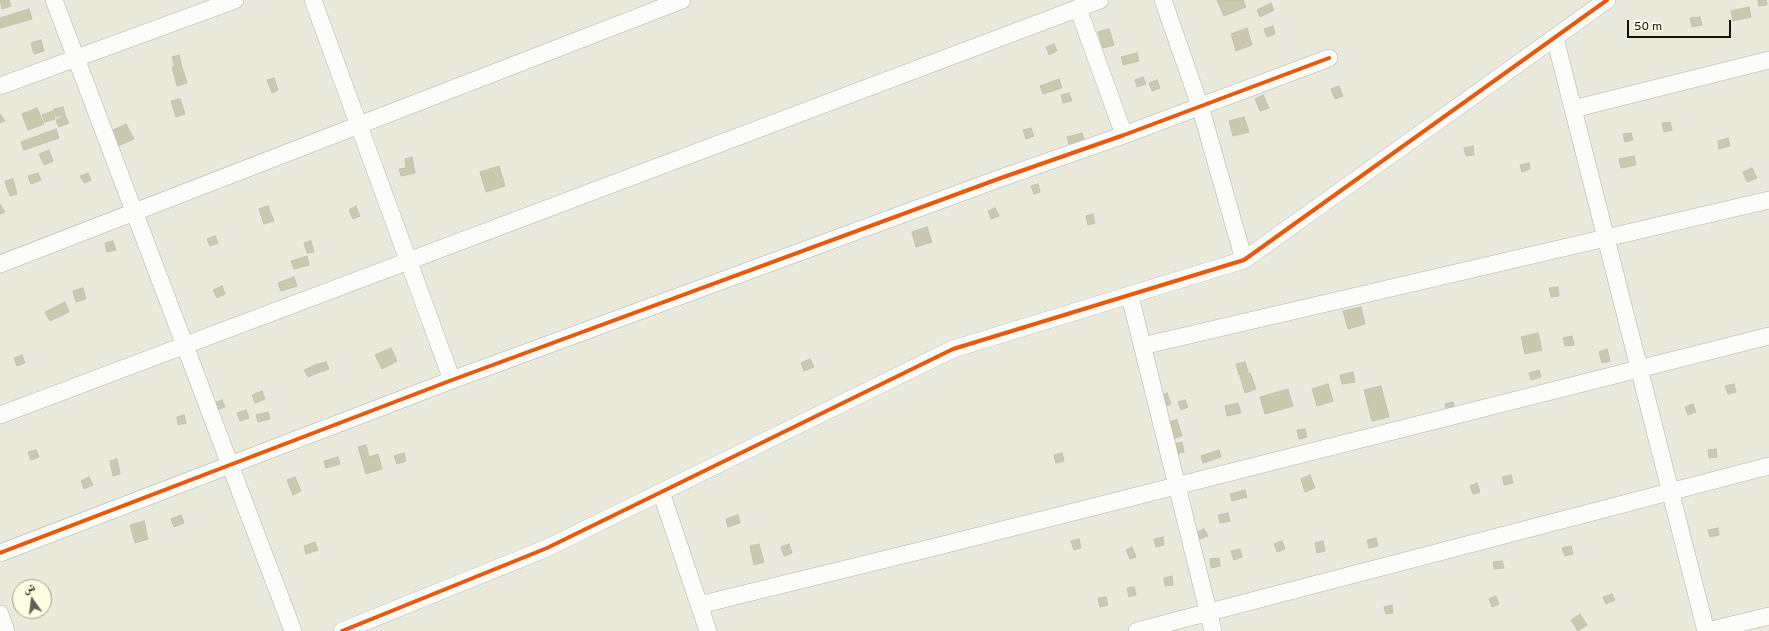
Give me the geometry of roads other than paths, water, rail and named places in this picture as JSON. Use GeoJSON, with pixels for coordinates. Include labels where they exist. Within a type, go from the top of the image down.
{"type":"FeatureCollection","features":[{"type":"Feature","properties":{"kind":"street"},"geometry":{"type":"LineString","coordinates":[[54,0],[293,631]]}},
{"type":"Feature","properties":{"kind":"street"},"geometry":{"type":"LineString","coordinates":[[0,86],[235,0]]}},
{"type":"Feature","properties":{"kind":"street"},"geometry":{"type":"LineString","coordinates":[[313,0],[452,380]]}},
{"type":"Feature","properties":{"kind":"street"},"geometry":{"type":"LineString","coordinates":[[0,264],[682,0]]}},
{"type":"Feature","properties":{"kind":"street"},"geometry":{"type":"LineString","coordinates":[[0,415],[1100,0]]}},
{"type":"Feature","properties":{"kind":"street"},"geometry":{"type":"LineString","coordinates":[[1163,0],[1200,106],[1244,260]]}},
{"type":"Feature","properties":{"kind":"street"},"geometry":{"type":"LineString","coordinates":[[342,631],[546,548],[953,349],[1244,260],[1607,0]]}},
{"type":"Feature","properties":{"kind":"street"},"geometry":{"type":"LineString","coordinates":[[1078,8],[1124,135]]}},
{"type":"Feature","properties":{"kind":"street"},"geometry":{"type":"LineString","coordinates":[[1555,38],[1706,631],[1769,616]]}},
{"type":"Feature","properties":{"kind":"street"},"geometry":{"type":"LineString","coordinates":[[0,553],[452,380],[998,179],[1124,135],[1329,58]]}},
{"type":"Feature","properties":{"kind":"street"},"geometry":{"type":"LineString","coordinates":[[1573,109],[1769,60]]}},
{"type":"Feature","properties":{"kind":"street"},"geometry":{"type":"LineString","coordinates":[[1142,346],[1769,200]]}},
{"type":"Feature","properties":{"kind":"street"},"geometry":{"type":"LineString","coordinates":[[1130,296],[1213,631]]}},
{"type":"Feature","properties":{"kind":"street"},"geometry":{"type":"LineString","coordinates":[[699,605],[1769,336]]}},
{"type":"Feature","properties":{"kind":"street"},"geometry":{"type":"LineString","coordinates":[[1137,631],[1769,466]]}},
{"type":"Feature","properties":{"kind":"street"},"geometry":{"type":"LineString","coordinates":[[661,492],[708,631]]}},
{"type":"Feature","properties":{"kind":"street"},"geometry":{"type":"LineString","coordinates":[[0,614],[6,631]]}}]}
